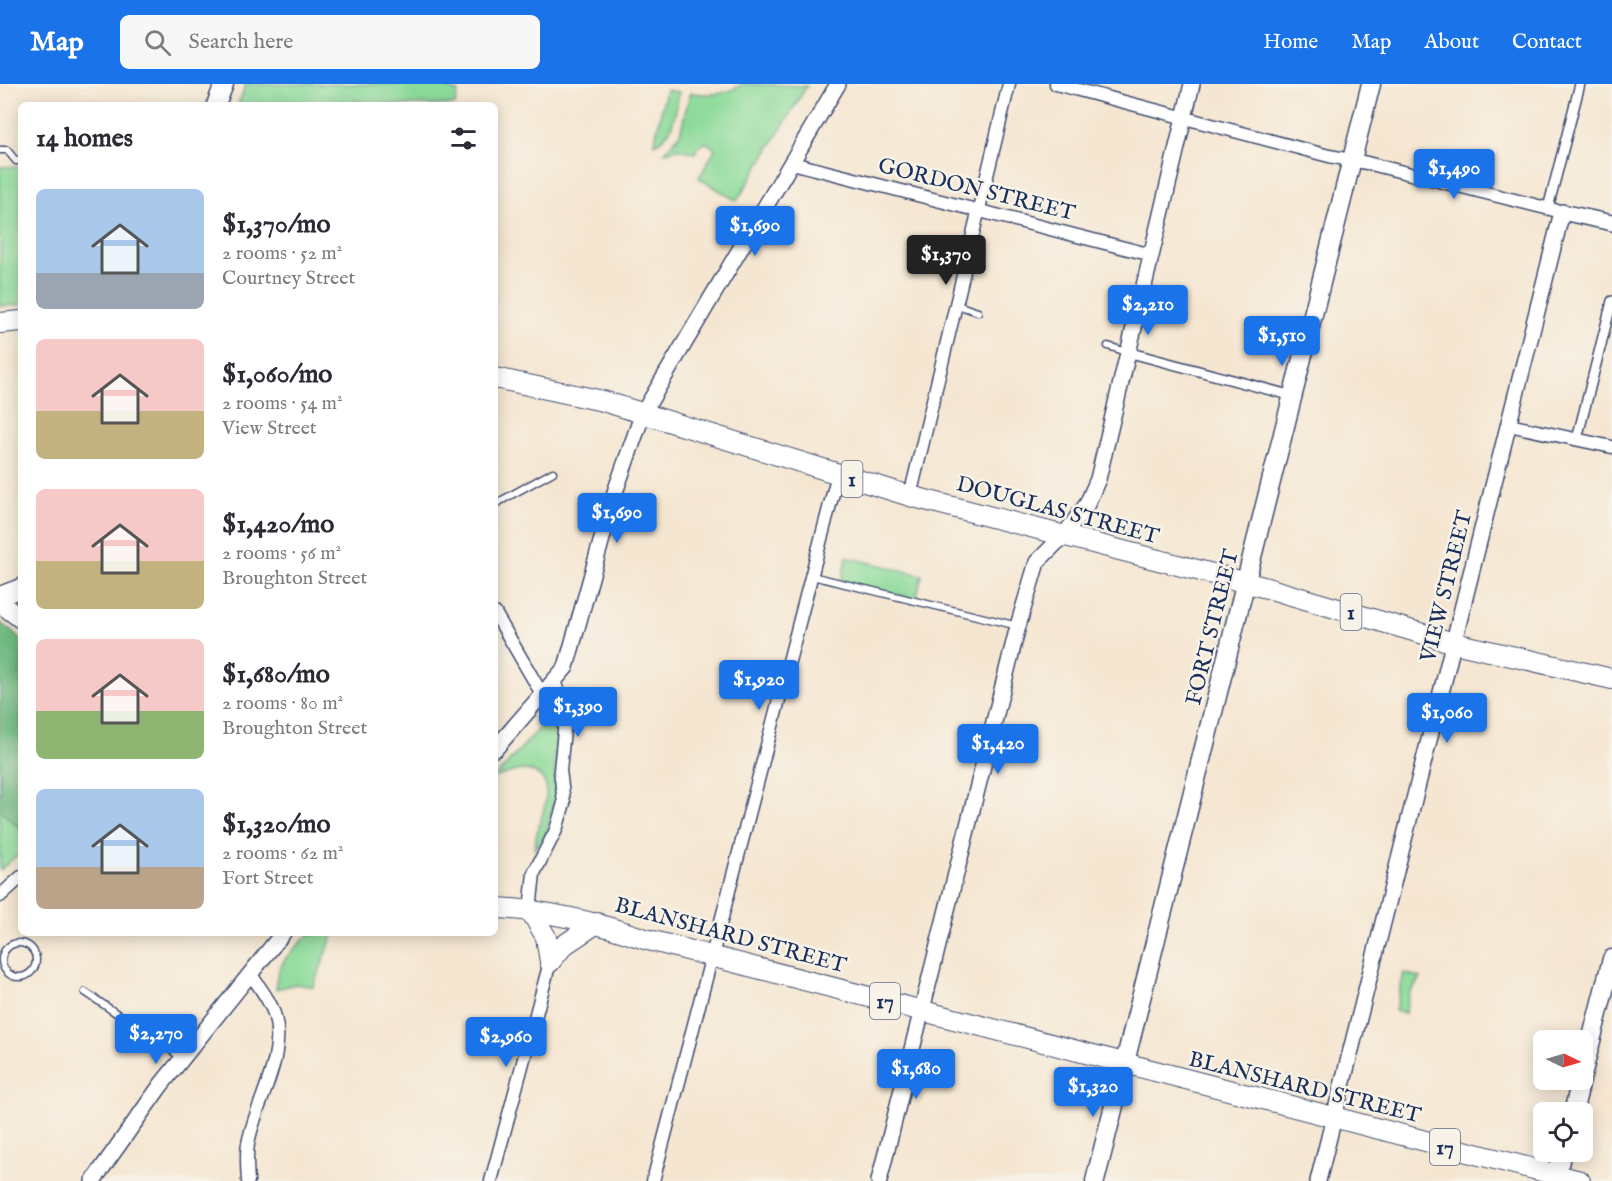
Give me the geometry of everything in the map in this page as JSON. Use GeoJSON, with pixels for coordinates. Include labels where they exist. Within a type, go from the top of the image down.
{"type":"FeatureCollection","features":[{"type":"Feature","properties":{"kind":"main road"},"geometry":{"type":"LineString","coordinates":[[217,102],[224,84]]}},
{"type":"Feature","properties":{"kind":"main road","name":"FORT STREET"},"geometry":{"type":"LineString","coordinates":[[1095,1181],[1371,84]]}},
{"type":"Feature","properties":{"kind":"main road"},"geometry":{"type":"LineString","coordinates":[[0,323],[18,321]]}},
{"type":"Feature","properties":{"kind":"main road","name":"DOUGLAS STREET"},"geometry":{"type":"LineString","coordinates":[[498,379],[603,401],[910,496],[1065,534],[1455,643],[1612,679]]}},
{"type":"Feature","properties":{"kind":"main road"},"geometry":{"type":"LineString","coordinates":[[0,596],[18,589]]}},
{"type":"Feature","properties":{"kind":"main road"},"geometry":{"type":"LineString","coordinates":[[0,603],[18,617]]}},
{"type":"Feature","properties":{"kind":"main road","name":"BLANSHARD STREET"},"geometry":{"type":"LineString","coordinates":[[498,908],[530,910],[597,922],[712,956],[1335,1118],[1556,1178],[1580,1181]]}},
{"type":"Feature","properties":{"kind":"main road"},"geometry":{"type":"LineString","coordinates":[[530,910],[546,937],[550,962]]}},
{"type":"Feature","properties":{"kind":"main road"},"geometry":{"type":"LineString","coordinates":[[550,962],[564,945],[597,922]]}},
{"type":"Feature","properties":{"kind":"main road"},"geometry":{"type":"LineString","coordinates":[[1593,1034],[1612,959]]}},
{"type":"Feature","properties":{"kind":"main road"},"geometry":{"type":"LineString","coordinates":[[1556,1178],[1560,1162]]}},
{"type":"Feature","properties":{"kind":"street"},"geometry":{"type":"LineString","coordinates":[[498,746],[566,667],[615,492],[643,413],[838,84]]}},
{"type":"Feature","properties":{"kind":"street"},"geometry":{"type":"LineString","coordinates":[[910,496],[1009,84]]}},
{"type":"Feature","properties":{"kind":"street"},"geometry":{"type":"LineString","coordinates":[[1056,84],[1352,160],[1612,223]]}},
{"type":"Feature","properties":{"kind":"street"},"geometry":{"type":"LineString","coordinates":[[879,1181],[1018,626],[1037,562],[1065,534],[1087,504],[1098,479],[1192,84]]}},
{"type":"Feature","properties":{"kind":"street"},"geometry":{"type":"LineString","coordinates":[[1555,210],[1580,84]]}},
{"type":"Feature","properties":{"kind":"street","name":"GORDON STREET"},"geometry":{"type":"LineString","coordinates":[[792,163],[1152,255]]}},
{"type":"Feature","properties":{"kind":"street","name":"VIEW STREET"},"geometry":{"type":"LineString","coordinates":[[1318,1181],[1509,425],[1555,210]]}},
{"type":"Feature","properties":{"kind":"street"},"geometry":{"type":"LineString","coordinates":[[1577,439],[1612,301]]}},
{"type":"Feature","properties":{"kind":"street"},"geometry":{"type":"LineString","coordinates":[[1127,352],[1294,396]]}},
{"type":"Feature","properties":{"kind":"street"},"geometry":{"type":"LineString","coordinates":[[1509,425],[1612,447]]}},
{"type":"Feature","properties":{"kind":"street"},"geometry":{"type":"LineString","coordinates":[[653,1181],[837,474]]}},
{"type":"Feature","properties":{"kind":"street"},"geometry":{"type":"LineString","coordinates":[[498,618],[543,696]]}},
{"type":"Feature","properties":{"kind":"street"},"geometry":{"type":"LineString","coordinates":[[530,910],[534,873],[556,830],[564,803],[560,770],[566,711],[555,681]]}},
{"type":"Feature","properties":{"kind":"street"},"geometry":{"type":"LineString","coordinates":[[0,896],[18,880]]}},
{"type":"Feature","properties":{"kind":"street"},"geometry":{"type":"LineString","coordinates":[[93,1181],[183,1058],[281,936]]}},
{"type":"Feature","properties":{"kind":"street"},"geometry":{"type":"LineString","coordinates":[[491,1181],[550,962]]}},
{"type":"Feature","properties":{"kind":"street"},"geometry":{"type":"LineString","coordinates":[[248,1181],[248,1143],[274,1058],[278,1033],[275,1016],[250,973]]}},
{"type":"Feature","properties":{"kind":"lane"},"geometry":{"type":"LineString","coordinates":[[0,150],[7,150],[18,161]]}},
{"type":"Feature","properties":{"kind":"lane"},"geometry":{"type":"LineString","coordinates":[[957,305],[978,312]]}},
{"type":"Feature","properties":{"kind":"lane"},"geometry":{"type":"LineString","coordinates":[[1108,346],[1127,352]]}},
{"type":"Feature","properties":{"kind":"lane"},"geometry":{"type":"LineString","coordinates":[[498,502],[553,472]]}},
{"type":"Feature","properties":{"kind":"lane"},"geometry":{"type":"LineString","coordinates":[[810,576],[1018,626]]}},
{"type":"Feature","properties":{"kind":"lane"},"geometry":{"type":"LineString","coordinates":[[0,942],[7,948]]}},
{"type":"Feature","properties":{"kind":"lane"},"geometry":{"type":"LineString","coordinates":[[22,943],[32,949],[37,960],[33,971],[24,977],[8,973],[2,958],[7,948],[22,943]]}},
{"type":"Feature","properties":{"kind":"lane"},"geometry":{"type":"LineString","coordinates":[[85,992],[183,1058]]}},
{"type":"Feature","properties":{"kind":"green space"},"geometry":{"type":"Polygon","coordinates":[[[246,84],[450,84],[449,89],[458,92],[456,102],[363,102],[355,100],[354,102],[239,102],[246,84]]]}},
{"type":"Feature","properties":{"kind":"green space"},"geometry":{"type":"Polygon","coordinates":[[[742,84],[807,86],[737,201],[699,178],[715,149],[706,142],[697,148],[695,153],[678,149],[665,152],[680,134],[690,93],[717,94],[730,91],[742,84]]]}},
{"type":"Feature","properties":{"kind":"green space"},"geometry":{"type":"Polygon","coordinates":[[[666,90],[679,92],[675,115],[666,135],[654,144],[666,90]]]}},
{"type":"Feature","properties":{"kind":"green space"},"geometry":{"type":"Polygon","coordinates":[[[18,166],[18,305],[0,306],[0,167],[18,166]]]}},
{"type":"Feature","properties":{"kind":"green space"},"geometry":{"type":"Polygon","coordinates":[[[847,557],[922,575],[916,599],[841,581],[847,557]]]}},
{"type":"Feature","properties":{"kind":"green space"},"geometry":{"type":"Polygon","coordinates":[[[0,622],[18,637],[18,826],[0,811],[0,622]]]}},
{"type":"Feature","properties":{"kind":"green space"},"geometry":{"type":"Polygon","coordinates":[[[0,636],[18,651],[18,855],[0,870],[0,636]]]}},
{"type":"Feature","properties":{"kind":"green space"},"geometry":{"type":"Polygon","coordinates":[[[559,707],[555,755],[555,799],[545,836],[535,849],[535,840],[545,805],[545,782],[538,774],[525,770],[498,777],[498,774],[559,707]]]}},
{"type":"Feature","properties":{"kind":"green space"},"geometry":{"type":"Polygon","coordinates":[[[308,936],[333,936],[313,987],[296,984],[276,989],[278,972],[292,951],[308,936]]]}},
{"type":"Feature","properties":{"kind":"green space"},"geometry":{"type":"Polygon","coordinates":[[[1404,973],[1421,978],[1409,994],[1405,1013],[1395,1011],[1404,973]]]}}]}
